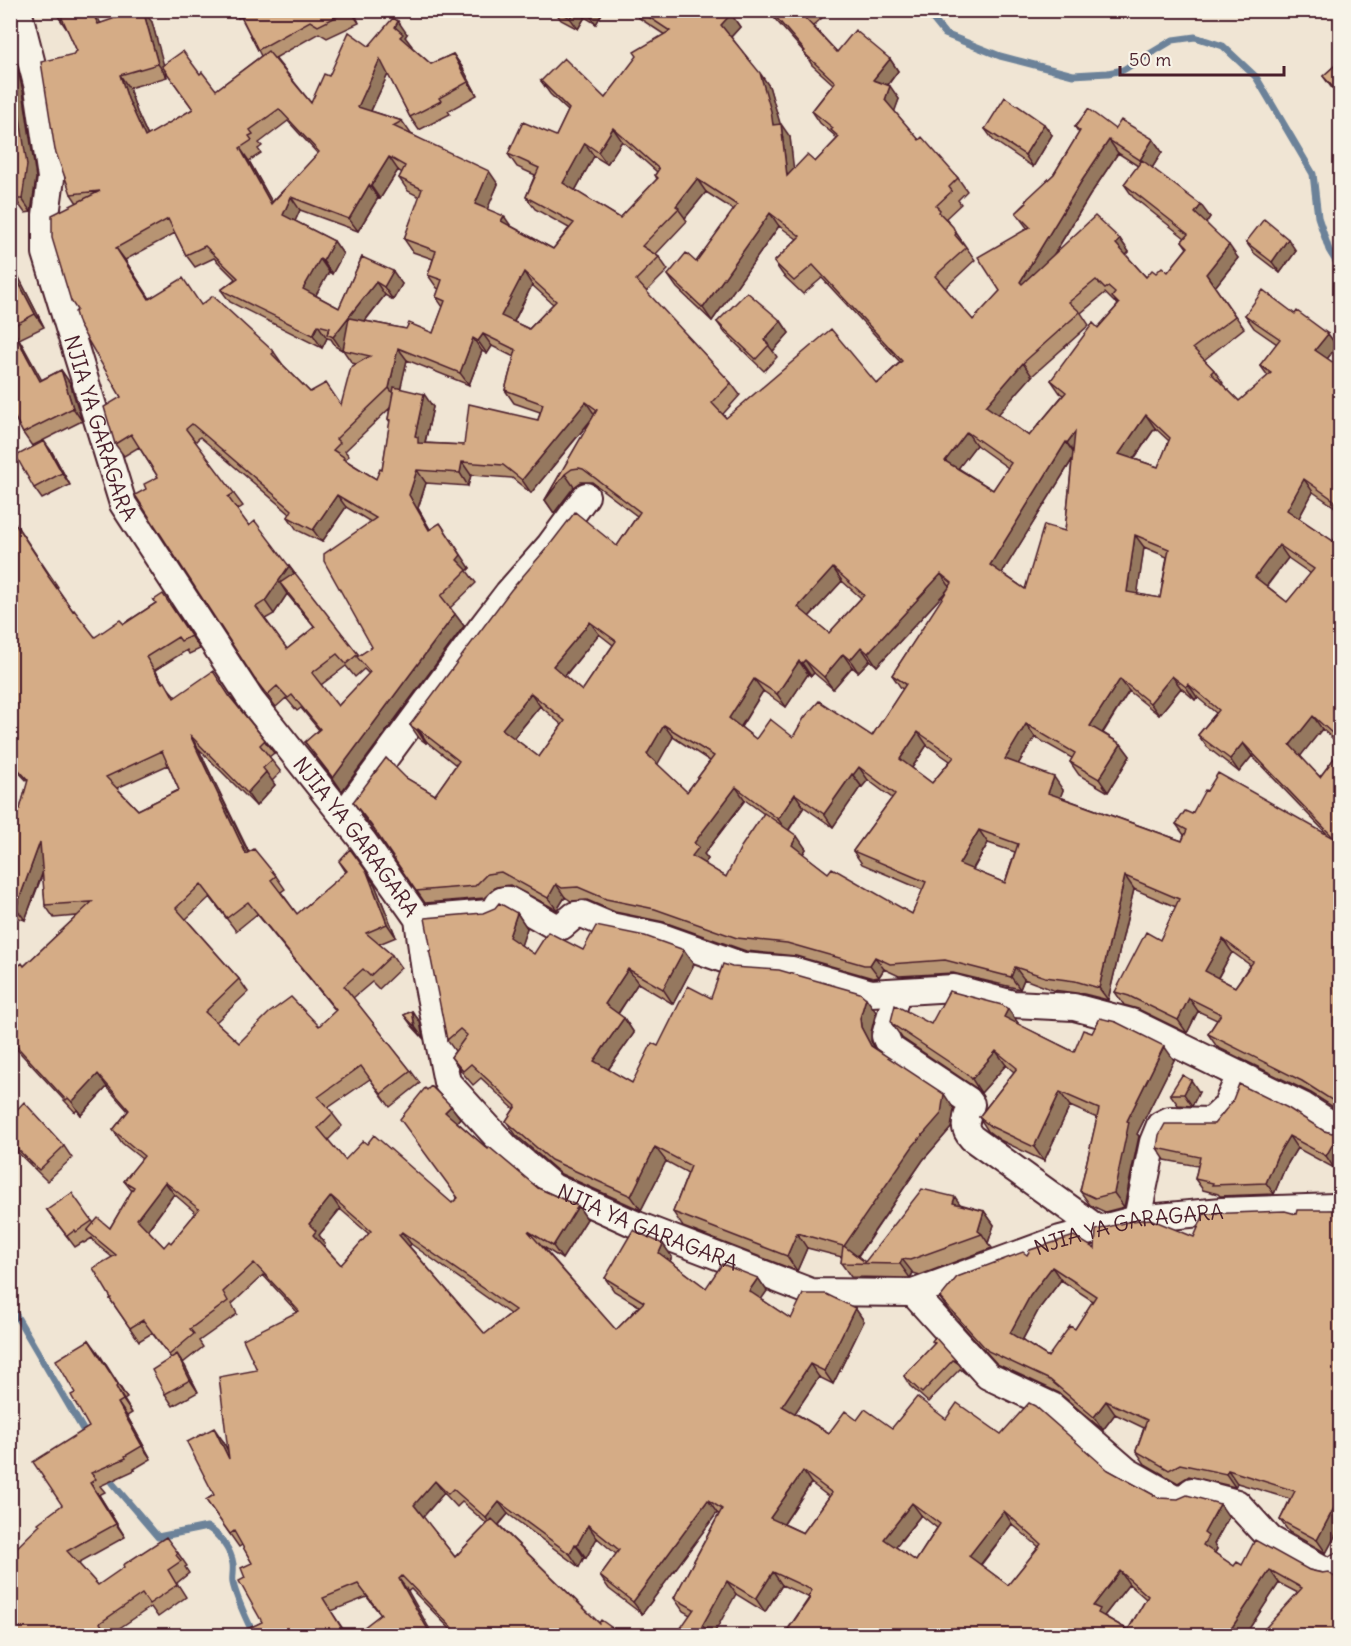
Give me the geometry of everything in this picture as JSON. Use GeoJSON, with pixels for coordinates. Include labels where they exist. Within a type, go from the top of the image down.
{"type":"FeatureCollection","features":[{"type":"Feature","properties":{"kind":"street","name":"NJIA YA GARAGARA"},"geometry":{"type":"LineString","coordinates":[[18,10],[38,88],[51,178],[46,215],[46,253],[123,504],[251,700],[343,815],[418,919],[425,971],[447,1082],[507,1148],[553,1187],[637,1225],[812,1292],[912,1293],[1060,1239],[1137,1219],[1339,1201]]}},
{"type":"Feature","properties":{"kind":"street"},"geometry":{"type":"LineString","coordinates":[[343,815],[482,627],[550,545],[586,496]]}},
{"type":"Feature","properties":{"kind":"street"},"geometry":{"type":"LineString","coordinates":[[418,919],[489,913],[495,911],[499,902],[509,900],[556,927],[562,926],[575,915],[582,914],[610,926],[659,936],[743,966],[792,970],[871,993],[954,988],[1013,1004],[1074,1007],[1131,1022],[1304,1106],[1341,1130]]}},
{"type":"Feature","properties":{"kind":"street"},"geometry":{"type":"LineString","coordinates":[[897,992],[885,1036],[890,1048],[968,1100],[971,1104],[965,1123],[966,1131],[972,1138],[1098,1229]]}},
{"type":"Feature","properties":{"kind":"street"},"geometry":{"type":"LineString","coordinates":[[1137,1219],[1153,1142],[1160,1125],[1170,1120],[1211,1121],[1226,1107],[1240,1075]]}},
{"type":"Feature","properties":{"kind":"street"},"geometry":{"type":"LineString","coordinates":[[912,1293],[988,1376],[1052,1406],[1127,1471],[1175,1498],[1185,1497],[1192,1491],[1237,1503],[1269,1539],[1325,1570],[1333,1571],[1341,1566]]}},
{"type":"Feature","properties":{"kind":"building"},"geometry":{"type":"Polygon","coordinates":[[[55,10],[91,10],[98,24],[143,10],[158,64],[120,75],[145,137],[193,109],[162,66],[183,51],[200,74],[202,72],[216,90],[268,51],[311,103],[324,74],[329,76],[349,32],[369,46],[393,18],[398,21],[395,27],[403,34],[400,37],[431,64],[453,54],[468,82],[439,98],[441,101],[410,117],[380,59],[358,107],[402,121],[393,126],[489,171],[475,204],[504,216],[501,221],[553,249],[574,223],[526,197],[539,168],[508,154],[523,122],[556,136],[569,109],[541,81],[564,58],[605,98],[637,56],[634,52],[670,31],[638,10],[728,10],[731,14],[721,25],[760,73],[773,125],[781,124],[787,176],[807,155],[815,162],[839,137],[831,130],[833,128],[812,111],[835,82],[803,52],[805,51],[770,10],[807,10],[802,15],[837,52],[855,30],[890,59],[873,80],[890,86],[885,100],[919,140],[922,137],[958,178],[949,187],[952,191],[936,206],[966,248],[935,276],[973,320],[1000,291],[978,257],[1030,227],[1016,213],[1027,203],[1025,201],[1054,174],[1080,131],[1075,127],[1088,109],[1115,129],[1121,120],[1153,139],[1140,160],[1109,140],[1020,282],[1022,284],[1095,216],[1120,239],[1116,244],[1146,277],[1152,270],[1156,273],[1162,267],[1168,272],[1188,247],[1182,241],[1188,234],[1124,184],[1142,160],[1201,205],[1195,213],[1229,245],[1206,274],[1235,316],[1193,348],[1214,370],[1211,373],[1239,401],[1271,373],[1260,365],[1280,339],[1245,315],[1263,290],[1295,314],[1297,311],[1328,334],[1315,350],[1341,368],[1341,505],[1304,479],[1287,510],[1333,541],[1341,532],[1341,741],[1313,716],[1290,745],[1320,777],[1341,749],[1341,839],[1339,841],[1341,842],[1341,1106],[1302,1081],[1208,1034],[1221,1014],[1189,998],[1178,1020],[1129,996],[1115,992],[1146,932],[1160,940],[1179,899],[1125,876],[1099,988],[1075,981],[1045,977],[1015,967],[1011,977],[945,960],[890,964],[875,957],[870,965],[864,965],[787,943],[737,938],[655,909],[606,899],[578,887],[562,888],[556,884],[548,898],[501,872],[487,874],[475,886],[416,891],[353,802],[386,758],[406,778],[435,795],[459,761],[410,725],[511,590],[575,512],[617,546],[640,512],[579,468],[572,469],[565,474],[545,500],[597,410],[586,402],[522,480],[503,465],[462,462],[460,473],[417,470],[409,495],[429,530],[440,523],[461,555],[457,560],[467,570],[441,596],[455,614],[333,778],[305,742],[320,729],[292,695],[288,698],[277,686],[267,695],[135,495],[146,489],[144,484],[158,477],[131,434],[115,444],[104,407],[121,397],[79,325],[75,312],[77,310],[71,301],[52,238],[52,215],[100,191],[71,194],[55,150],[41,62],[74,54],[77,51],[62,18],[60,19],[55,10]],[[279,109],[250,130],[253,134],[249,136],[252,140],[240,148],[271,204],[319,152],[279,109]],[[613,128],[598,152],[585,143],[563,183],[620,218],[658,178],[655,175],[659,169],[613,128]],[[389,157],[349,219],[291,197],[283,215],[334,241],[323,261],[320,259],[303,289],[339,308],[362,257],[393,271],[384,287],[376,282],[333,337],[327,334],[330,328],[318,325],[313,335],[221,290],[238,278],[205,246],[186,255],[168,219],[116,248],[149,299],[183,278],[201,305],[213,296],[274,352],[272,354],[310,392],[326,383],[341,405],[351,367],[370,356],[343,350],[349,318],[406,329],[409,323],[433,333],[445,301],[436,297],[442,280],[428,275],[436,251],[404,239],[422,189],[399,178],[405,166],[389,157]],[[697,179],[676,206],[679,208],[642,246],[659,257],[636,280],[731,383],[712,403],[726,418],[831,329],[877,384],[902,361],[813,265],[794,281],[774,262],[800,236],[770,213],[703,308],[668,275],[686,253],[696,262],[737,205],[697,179]],[[524,272],[501,316],[529,329],[556,301],[524,272]],[[1096,280],[1069,302],[1080,312],[1023,363],[986,406],[1029,436],[1066,392],[1051,380],[1093,323],[1098,328],[1119,304],[1112,297],[1115,293],[1108,287],[1105,289],[1096,280]],[[483,334],[478,341],[473,338],[460,373],[398,348],[389,388],[336,439],[340,443],[333,450],[344,457],[343,459],[376,479],[380,469],[382,470],[394,387],[424,394],[415,436],[418,437],[418,443],[464,445],[469,404],[538,420],[543,404],[505,390],[516,350],[483,334]],[[1146,415],[1119,454],[1158,467],[1170,438],[1146,415]],[[192,424],[186,429],[234,493],[228,497],[249,526],[255,521],[289,566],[265,601],[256,607],[287,649],[315,627],[280,583],[295,573],[358,654],[346,664],[337,654],[312,673],[338,706],[370,672],[357,657],[372,647],[324,561],[324,554],[376,518],[337,495],[313,530],[288,517],[292,510],[192,424]],[[967,432],[945,461],[993,490],[1011,463],[967,432]],[[1075,432],[1066,442],[990,565],[1025,589],[1044,525],[1065,531],[1075,432]],[[1135,535],[1127,592],[1160,598],[1169,549],[1135,535]],[[1279,545],[1255,577],[1287,602],[1314,569],[1279,545]],[[833,568],[798,607],[829,633],[864,595],[833,568]],[[941,574],[868,653],[861,647],[850,660],[843,654],[824,677],[805,660],[802,663],[799,661],[777,694],[754,679],[729,718],[756,739],[770,719],[793,737],[804,718],[819,701],[872,736],[906,684],[892,675],[952,583],[941,574]],[[590,622],[553,666],[582,691],[616,641],[590,622]],[[1172,676],[1150,703],[1120,679],[1090,726],[1121,744],[1099,779],[1070,762],[1075,753],[1026,724],[1005,759],[1054,777],[1048,793],[1182,841],[1187,830],[1176,824],[1185,811],[1192,814],[1205,790],[1207,791],[1218,773],[1335,839],[1243,743],[1230,759],[1198,735],[1219,710],[1188,684],[1186,687],[1172,676]],[[531,693],[502,729],[539,757],[565,721],[531,693]],[[664,725],[647,754],[687,792],[714,756],[664,725]],[[918,732],[900,759],[932,783],[954,757],[918,732]],[[859,767],[824,814],[795,794],[778,819],[736,787],[694,843],[699,847],[692,856],[726,877],[741,847],[764,813],[797,836],[792,845],[828,873],[832,868],[912,914],[926,882],[853,851],[895,794],[859,767]],[[979,830],[959,864],[1005,883],[1018,844],[979,830]],[[1223,939],[1205,971],[1235,987],[1253,962],[1223,939]]]}},
{"type":"Feature","properties":{"kind":"building"},"geometry":{"type":"Polygon","coordinates":[[[238,10],[350,10],[318,26],[310,21],[258,50],[238,10]]]}},
{"type":"Feature","properties":{"kind":"building"},"geometry":{"type":"Polygon","coordinates":[[[557,10],[574,10],[570,18],[557,10]]]}},
{"type":"Feature","properties":{"kind":"building"},"geometry":{"type":"Polygon","coordinates":[[[1341,60],[1341,96],[1323,76],[1341,60]]]}},
{"type":"Feature","properties":{"kind":"building"},"geometry":{"type":"Polygon","coordinates":[[[10,64],[27,165],[22,199],[15,199],[10,190],[10,64]]]}},
{"type":"Feature","properties":{"kind":"building"},"geometry":{"type":"Polygon","coordinates":[[[1005,97],[1044,124],[1025,155],[985,129],[1005,97]]]}},
{"type":"Feature","properties":{"kind":"building"},"geometry":{"type":"Polygon","coordinates":[[[1264,219],[1288,239],[1272,262],[1246,242],[1264,219]]]}},
{"type":"Feature","properties":{"kind":"building"},"geometry":{"type":"Polygon","coordinates":[[[10,266],[35,314],[11,327],[40,381],[61,370],[73,408],[23,433],[10,408],[10,266]]]}},
{"type":"Feature","properties":{"kind":"building"},"geometry":{"type":"Polygon","coordinates":[[[747,292],[781,321],[764,340],[769,345],[756,359],[717,322],[747,292]]]}},
{"type":"Feature","properties":{"kind":"building"},"geometry":{"type":"Polygon","coordinates":[[[44,441],[62,473],[34,488],[16,456],[44,441]]]}},
{"type":"Feature","properties":{"kind":"building"},"geometry":{"type":"Polygon","coordinates":[[[10,516],[48,576],[95,637],[120,620],[124,624],[156,603],[154,600],[163,594],[191,636],[181,641],[178,637],[146,657],[174,698],[213,671],[230,697],[265,740],[260,745],[272,760],[263,768],[266,772],[247,793],[190,735],[246,854],[254,849],[276,876],[271,880],[297,914],[347,871],[339,861],[350,849],[367,872],[387,924],[366,933],[392,955],[370,976],[363,969],[344,986],[411,1071],[381,1094],[361,1066],[318,1097],[333,1113],[318,1128],[345,1160],[363,1141],[367,1144],[374,1135],[452,1203],[458,1198],[400,1119],[425,1088],[427,1090],[431,1086],[451,1106],[445,1112],[488,1149],[489,1147],[538,1188],[578,1206],[553,1246],[528,1231],[616,1330],[644,1302],[605,1278],[633,1230],[663,1244],[659,1253],[706,1288],[722,1264],[758,1278],[749,1291],[791,1319],[803,1294],[826,1294],[855,1308],[824,1371],[810,1364],[782,1406],[829,1433],[845,1411],[857,1420],[865,1409],[892,1428],[917,1397],[946,1419],[957,1403],[1001,1434],[1029,1403],[1108,1470],[1159,1498],[1178,1499],[1187,1495],[1220,1504],[1204,1533],[1208,1536],[1203,1545],[1234,1566],[1237,1562],[1242,1565],[1255,1540],[1309,1570],[1328,1572],[1341,1582],[1341,1635],[1259,1635],[1302,1588],[1270,1570],[1227,1635],[784,1635],[810,1598],[808,1597],[812,1590],[773,1572],[756,1599],[727,1581],[702,1626],[714,1635],[676,1635],[694,1609],[674,1598],[722,1509],[708,1500],[633,1602],[600,1576],[619,1550],[588,1525],[570,1554],[499,1502],[486,1518],[453,1489],[448,1494],[435,1481],[414,1505],[455,1557],[492,1519],[599,1623],[601,1620],[622,1635],[459,1635],[402,1576],[399,1579],[431,1635],[354,1635],[381,1614],[358,1584],[323,1598],[346,1635],[235,1635],[262,1622],[239,1581],[245,1578],[241,1568],[252,1563],[234,1531],[230,1534],[206,1500],[214,1495],[187,1442],[214,1428],[229,1459],[219,1377],[257,1370],[243,1339],[299,1311],[254,1263],[223,1292],[228,1301],[190,1329],[194,1334],[169,1355],[143,1320],[130,1328],[110,1299],[93,1268],[116,1255],[87,1231],[98,1218],[110,1228],[134,1187],[124,1181],[144,1156],[113,1130],[129,1110],[98,1074],[72,1102],[68,1098],[66,1100],[10,1039],[10,973],[22,963],[24,966],[92,902],[45,905],[40,842],[16,908],[10,906],[10,814],[13,808],[20,809],[28,780],[10,760],[10,516]],[[162,751],[106,777],[138,810],[179,790],[162,751]],[[201,884],[176,908],[239,979],[205,1012],[239,1043],[269,1013],[291,997],[319,1026],[336,1010],[248,902],[227,918],[201,884]],[[165,1182],[137,1219],[164,1247],[169,1241],[171,1243],[199,1209],[165,1182]],[[331,1196],[309,1224],[316,1231],[313,1235],[341,1265],[371,1231],[331,1196]],[[402,1232],[399,1235],[485,1334],[515,1310],[402,1232]],[[803,1471],[770,1518],[803,1533],[832,1493],[803,1471]],[[912,1503],[884,1539],[916,1561],[940,1524],[912,1503]],[[1004,1511],[969,1556],[1008,1585],[1041,1544],[1004,1511]],[[1120,1571],[1093,1606],[1100,1609],[1098,1613],[1128,1630],[1148,1596],[1120,1571]]]}},
{"type":"Feature","properties":{"kind":"building"},"geometry":{"type":"Polygon","coordinates":[[[499,903],[517,913],[509,937],[534,954],[548,932],[583,950],[596,926],[645,936],[684,950],[663,989],[628,969],[605,1004],[624,1018],[594,1061],[632,1083],[652,1043],[658,1046],[688,986],[711,998],[723,964],[732,967],[779,970],[860,993],[866,998],[860,1018],[861,1027],[871,1046],[944,1094],[941,1114],[913,1146],[844,1246],[865,1262],[922,1189],[955,1197],[953,1203],[984,1211],[978,1231],[982,1234],[910,1260],[902,1259],[900,1264],[841,1263],[843,1246],[797,1233],[787,1256],[673,1212],[691,1166],[655,1147],[631,1196],[551,1160],[506,1121],[516,1106],[471,1064],[463,1071],[451,1057],[467,1035],[460,1029],[447,1040],[429,951],[431,950],[425,918],[483,913],[495,908],[499,903]]]}},
{"type":"Feature","properties":{"kind":"building"},"geometry":{"type":"Polygon","coordinates":[[[949,991],[1002,1005],[1008,1009],[1004,1017],[1074,1052],[1083,1030],[1092,1033],[1100,1018],[1116,1022],[1164,1046],[1127,1121],[1129,1122],[1114,1193],[1095,1198],[1080,1191],[1099,1109],[1060,1092],[1034,1147],[990,1126],[979,1117],[1017,1068],[996,1051],[972,1079],[892,1024],[895,1005],[931,1024],[949,991]]]}},
{"type":"Feature","properties":{"kind":"building"},"geometry":{"type":"Polygon","coordinates":[[[412,1011],[415,1027],[404,1015],[412,1011]]]}},
{"type":"Feature","properties":{"kind":"building"},"geometry":{"type":"Polygon","coordinates":[[[1182,1075],[1191,1080],[1184,1094],[1170,1094],[1182,1075]]]}},
{"type":"Feature","properties":{"kind":"building"},"geometry":{"type":"Polygon","coordinates":[[[1239,1084],[1288,1108],[1324,1131],[1332,1133],[1340,1131],[1326,1156],[1289,1136],[1277,1156],[1266,1183],[1212,1185],[1213,1183],[1195,1179],[1200,1157],[1157,1148],[1159,1135],[1165,1124],[1214,1124],[1232,1102],[1239,1084]]]}},
{"type":"Feature","properties":{"kind":"building"},"geometry":{"type":"Polygon","coordinates":[[[24,1102],[64,1146],[39,1170],[10,1142],[10,1117],[24,1102]]]}},
{"type":"Feature","properties":{"kind":"building"},"geometry":{"type":"Polygon","coordinates":[[[72,1193],[92,1221],[67,1236],[47,1210],[72,1193]]]}},
{"type":"Feature","properties":{"kind":"building"},"geometry":{"type":"Polygon","coordinates":[[[1341,1205],[1341,1514],[1334,1508],[1317,1540],[1280,1520],[1295,1491],[1228,1470],[1226,1474],[1180,1464],[1169,1470],[1136,1451],[1147,1420],[1106,1401],[1094,1417],[1050,1380],[988,1351],[940,1298],[957,1277],[1023,1252],[1027,1255],[1030,1250],[1074,1236],[1095,1249],[1096,1230],[1131,1221],[1150,1219],[1194,1237],[1204,1214],[1285,1211],[1296,1214],[1297,1210],[1335,1210],[1341,1205]],[[1052,1267],[1030,1296],[1010,1333],[1048,1357],[1070,1326],[1075,1329],[1096,1296],[1052,1267]]]}},
{"type":"Feature","properties":{"kind":"building"},"geometry":{"type":"Polygon","coordinates":[[[935,1337],[959,1364],[953,1360],[922,1393],[904,1376],[935,1343],[932,1341],[935,1337]]]}},
{"type":"Feature","properties":{"kind":"building"},"geometry":{"type":"Polygon","coordinates":[[[89,1340],[118,1385],[116,1387],[123,1400],[118,1403],[142,1446],[125,1456],[126,1458],[91,1473],[96,1479],[90,1483],[116,1524],[67,1551],[98,1585],[124,1567],[123,1565],[166,1537],[181,1561],[168,1570],[177,1585],[149,1604],[142,1594],[100,1623],[106,1632],[101,1635],[10,1635],[10,1554],[40,1525],[38,1523],[62,1505],[33,1462],[89,1427],[71,1395],[75,1393],[56,1360],[89,1340]]]}},
{"type":"Feature","properties":{"kind":"building"},"geometry":{"type":"Polygon","coordinates":[[[177,1354],[190,1380],[165,1394],[152,1370],[177,1354]]]}},
{"type":"Feature","properties":{"kind":"waterway"},"geometry":{"type":"LineString","coordinates":[[932,10],[932,18],[945,34],[1000,56],[1073,75],[1123,70],[1173,40],[1195,37],[1223,46],[1256,77],[1313,174],[1318,217],[1329,250],[1340,268]]}},
{"type":"Feature","properties":{"kind":"waterway"},"geometry":{"type":"LineString","coordinates":[[10,1305],[88,1438]]}},
{"type":"Feature","properties":{"kind":"waterway"},"geometry":{"type":"LineString","coordinates":[[107,1474],[158,1537],[207,1527],[220,1538],[232,1559],[235,1590],[254,1636]]}}]}
